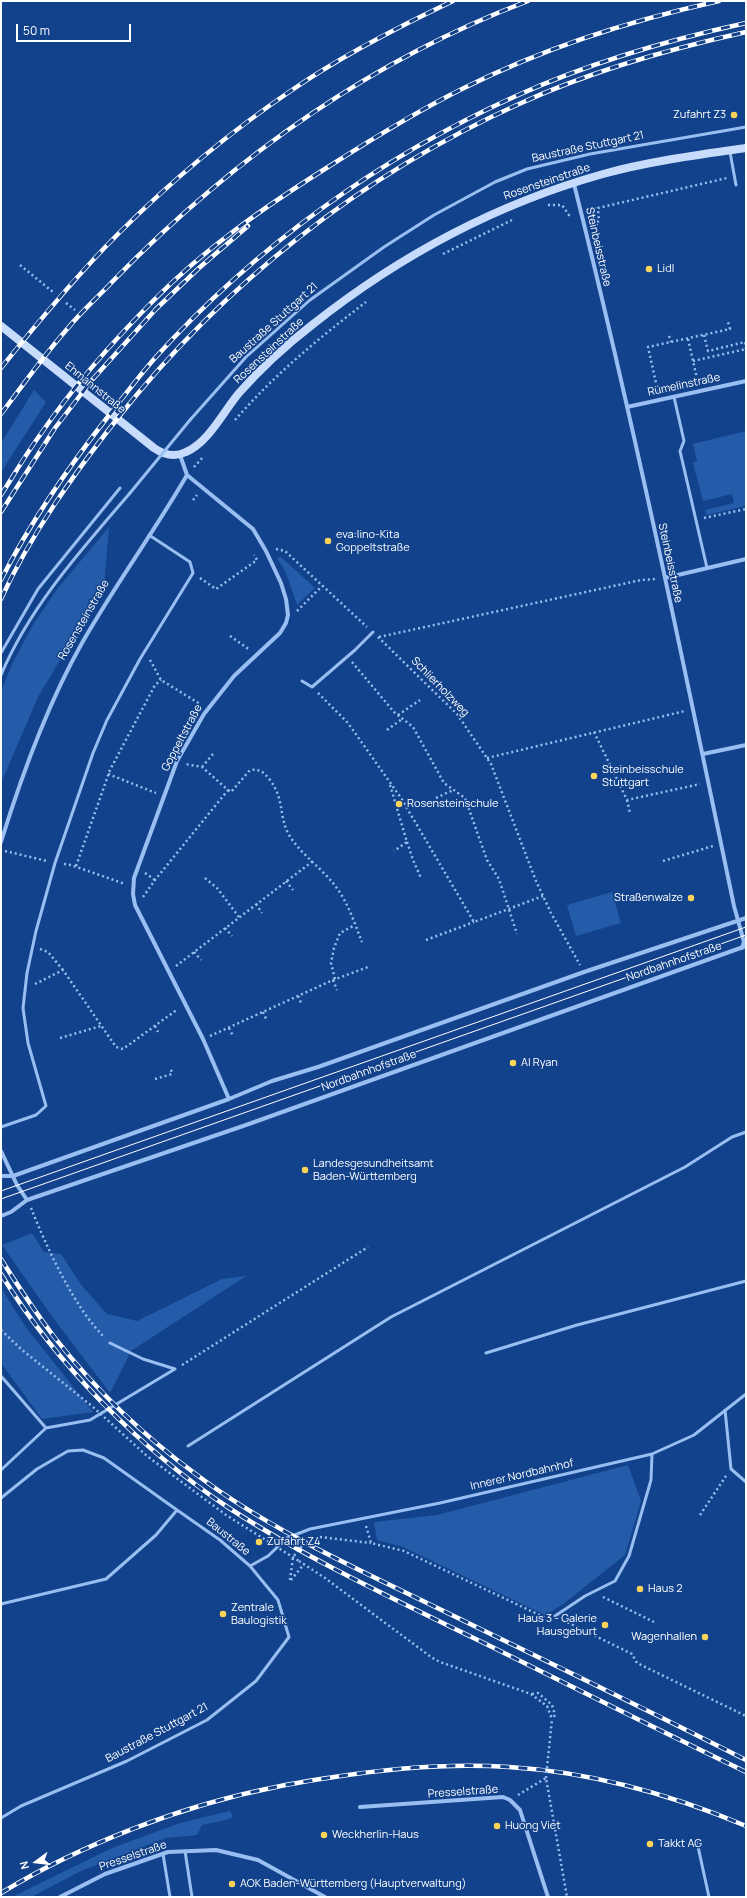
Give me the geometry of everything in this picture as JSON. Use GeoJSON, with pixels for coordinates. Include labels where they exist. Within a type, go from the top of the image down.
{"type":"FeatureCollection","features":[{"type":"Feature","properties":{"kind":"street","name":"Rosensteinstraße"},"geometry":{"type":"LineString","coordinates":[[180,454],[191,449],[202,441],[239,393],[282,351],[342,301],[368,282],[410,256],[466,226],[519,202],[573,183],[616,171],[662,161],[746,148]]}},
{"type":"Feature","properties":{"kind":"street","name":"Steinbeisstraße"},"geometry":{"type":"LineString","coordinates":[[573,183],[627,408],[744,947]]}},
{"type":"Feature","properties":{"kind":"street","name":"Ehmannstraße"},"geometry":{"type":"LineString","coordinates":[[1,326],[154,448],[164,455],[180,454]]}},
{"type":"Feature","properties":{"kind":"street","name":"Rümelinstraße"},"geometry":{"type":"LineString","coordinates":[[627,408],[746,381]]}},
{"type":"Feature","properties":{"kind":"street"},"geometry":{"type":"LineString","coordinates":[[180,454],[187,475],[253,529],[266,551],[286,599],[288,615]]}},
{"type":"Feature","properties":{"kind":"street","name":"Rosensteinstraße"},"geometry":{"type":"LineString","coordinates":[[1,842],[31,754],[52,703],[82,644],[115,587],[187,475]]}},
{"type":"Feature","properties":{"kind":"street"},"geometry":{"type":"LineString","coordinates":[[665,578],[746,559]]}},
{"type":"Feature","properties":{"kind":"street","name":"Goppeltstraße"},"geometry":{"type":"LineString","coordinates":[[229,1099],[203,1039],[136,904],[133,887],[138,867],[177,761],[207,709],[234,676],[280,634],[286,623],[288,615]]}},
{"type":"Feature","properties":{"kind":"street"},"geometry":{"type":"LineString","coordinates":[[703,754],[746,745]]}},
{"type":"Feature","properties":{"kind":"street","name":"Nordbahnhofstraße"},"geometry":{"type":"LineString","coordinates":[[1,1176],[13,1176],[229,1099],[278,1079],[318,1068],[584,972],[746,918]]}},
{"type":"Feature","properties":{"kind":"street","name":"Nordbahnhofstraße"},"geometry":{"type":"LineString","coordinates":[[1,1216],[11,1212],[27,1200],[246,1125],[744,947]]}},
{"type":"Feature","properties":{"kind":"street"},"geometry":{"type":"LineString","coordinates":[[1,1150],[21,1192],[27,1200]]}},
{"type":"Feature","properties":{"kind":"street","name":"Presselstraße"},"geometry":{"type":"LineString","coordinates":[[360,1808],[503,1797],[510,1800],[520,1810],[548,1897]]}},
{"type":"Feature","properties":{"kind":"street","name":"Presselstraße"},"geometry":{"type":"LineString","coordinates":[[60,1897],[105,1874],[168,1852],[216,1850],[258,1860],[326,1897]]}},
{"type":"Feature","properties":{"kind":"lane","name":"Baustraße Stuttgart 21"},"geometry":{"type":"LineString","coordinates":[[1,675],[7,661],[46,596],[190,420],[246,357],[310,300],[415,227],[495,182],[527,169],[590,154],[746,127]]}},
{"type":"Feature","properties":{"kind":"lane"},"geometry":{"type":"LineString","coordinates":[[729,151],[736,185]]}},
{"type":"Feature","properties":{"kind":"lane"},"geometry":{"type":"LineString","coordinates":[[674,397],[684,441],[680,451],[707,568]]}},
{"type":"Feature","properties":{"kind":"lane"},"geometry":{"type":"LineString","coordinates":[[1,653],[38,589],[120,488]]}},
{"type":"Feature","properties":{"kind":"lane"},"geometry":{"type":"LineString","coordinates":[[1,1127],[36,1115],[46,1106],[28,1043],[23,1008],[33,946],[54,863],[93,753],[107,720],[145,651],[193,573],[190,562],[149,535]]}},
{"type":"Feature","properties":{"kind":"lane"},"geometry":{"type":"LineString","coordinates":[[302,681],[312,686],[347,657],[373,632]]}},
{"type":"Feature","properties":{"kind":"lane"},"geometry":{"type":"LineString","coordinates":[[188,1446],[391,1317],[685,1167],[732,1137],[746,1132]]}},
{"type":"Feature","properties":{"kind":"lane"},"geometry":{"type":"LineString","coordinates":[[486,1353],[577,1325],[746,1281]]}},
{"type":"Feature","properties":{"kind":"lane"},"geometry":{"type":"LineString","coordinates":[[110,1343],[143,1359],[174,1369]]}},
{"type":"Feature","properties":{"kind":"lane"},"geometry":{"type":"LineString","coordinates":[[1,1470],[46,1428],[90,1420],[174,1369]]}},
{"type":"Feature","properties":{"kind":"lane"},"geometry":{"type":"LineString","coordinates":[[1,1376],[46,1428]]}},
{"type":"Feature","properties":{"kind":"lane","name":"Innerer Nordbahnhof"},"geometry":{"type":"LineString","coordinates":[[287,1538],[310,1529],[440,1503],[652,1454],[694,1435],[746,1394]]}},
{"type":"Feature","properties":{"kind":"lane"},"geometry":{"type":"LineString","coordinates":[[725,1410],[731,1469],[746,1482]]}},
{"type":"Feature","properties":{"kind":"lane"},"geometry":{"type":"LineString","coordinates":[[1,1498],[43,1465],[68,1451],[83,1450],[104,1458],[177,1510],[156,1535],[106,1579],[1,1604]]}},
{"type":"Feature","properties":{"kind":"lane"},"geometry":{"type":"LineString","coordinates":[[555,1616],[615,1581],[629,1556],[651,1480],[652,1454]]}},
{"type":"Feature","properties":{"kind":"lane","name":"Baustraße"},"geometry":{"type":"LineString","coordinates":[[177,1510],[220,1540],[250,1566],[268,1556],[287,1538]]}},
{"type":"Feature","properties":{"kind":"lane","name":"Baustraße Stuttgart 21"},"geometry":{"type":"LineString","coordinates":[[1,1818],[21,1806],[127,1761],[207,1720],[256,1681],[289,1637],[278,1600],[250,1566]]}},
{"type":"Feature","properties":{"kind":"lane"},"geometry":{"type":"LineString","coordinates":[[697,1842],[709,1897]]}},
{"type":"Feature","properties":{"kind":"lane"},"geometry":{"type":"LineString","coordinates":[[185,1851],[192,1897]]}},
{"type":"Feature","properties":{"kind":"lane"},"geometry":{"type":"LineString","coordinates":[[163,1854],[170,1897]]}},
{"type":"Feature","properties":{"kind":"path"},"geometry":{"type":"LineString","coordinates":[[542,207],[549,205],[562,205],[569,215],[735,176]]}},
{"type":"Feature","properties":{"kind":"path"},"geometry":{"type":"LineString","coordinates":[[585,229],[599,221],[598,208]]}},
{"type":"Feature","properties":{"kind":"path"},"geometry":{"type":"LineString","coordinates":[[436,257],[517,218]]}},
{"type":"Feature","properties":{"kind":"path"},"geometry":{"type":"LineString","coordinates":[[20,265],[53,292]]}},
{"type":"Feature","properties":{"kind":"path"},"geometry":{"type":"LineString","coordinates":[[234,422],[281,372],[370,298]]}},
{"type":"Feature","properties":{"kind":"path"},"geometry":{"type":"LineString","coordinates":[[66,303],[75,310]]}},
{"type":"Feature","properties":{"kind":"path"},"geometry":{"type":"LineString","coordinates":[[660,400],[648,348],[730,329],[728,322]]}},
{"type":"Feature","properties":{"kind":"path"},"geometry":{"type":"LineString","coordinates":[[693,361],[746,349],[745,342],[708,351],[704,335]]}},
{"type":"Feature","properties":{"kind":"path"},"geometry":{"type":"LineString","coordinates":[[669,336],[671,342]]}},
{"type":"Feature","properties":{"kind":"path"},"geometry":{"type":"LineString","coordinates":[[688,339],[700,391]]}},
{"type":"Feature","properties":{"kind":"path"},"geometry":{"type":"LineString","coordinates":[[187,475],[208,451]]}},
{"type":"Feature","properties":{"kind":"path"},"geometry":{"type":"LineString","coordinates":[[696,520],[746,509]]}},
{"type":"Feature","properties":{"kind":"path","name":"Schlierholzweg"},"geometry":{"type":"LineString","coordinates":[[266,551],[275,548],[285,551],[373,632],[457,714],[491,764],[543,896],[584,972]]}},
{"type":"Feature","properties":{"kind":"path"},"geometry":{"type":"LineString","coordinates":[[193,573],[216,589],[257,560],[254,555]]}},
{"type":"Feature","properties":{"kind":"path"},"geometry":{"type":"LineString","coordinates":[[378,637],[641,580],[665,578]]}},
{"type":"Feature","properties":{"kind":"path"},"geometry":{"type":"LineString","coordinates":[[288,615],[295,614],[322,586]]}},
{"type":"Feature","properties":{"kind":"path"},"geometry":{"type":"LineString","coordinates":[[230,636],[257,655]]}},
{"type":"Feature","properties":{"kind":"path"},"geometry":{"type":"LineString","coordinates":[[145,651],[161,680],[207,709]]}},
{"type":"Feature","properties":{"kind":"path"},"geometry":{"type":"LineString","coordinates":[[347,657],[398,715],[413,727],[444,783],[465,798],[487,860],[499,879],[517,934]]}},
{"type":"Feature","properties":{"kind":"path"},"geometry":{"type":"LineString","coordinates":[[76,866],[108,774],[155,686],[161,680]]}},
{"type":"Feature","properties":{"kind":"path"},"geometry":{"type":"LineString","coordinates":[[312,686],[348,723],[390,782],[474,922]]}},
{"type":"Feature","properties":{"kind":"path"},"geometry":{"type":"LineString","coordinates":[[398,715],[420,700]]}},
{"type":"Feature","properties":{"kind":"path"},"geometry":{"type":"LineString","coordinates":[[487,758],[693,709]]}},
{"type":"Feature","properties":{"kind":"path"},"geometry":{"type":"LineString","coordinates":[[387,730],[402,719]]}},
{"type":"Feature","properties":{"kind":"path"},"geometry":{"type":"LineString","coordinates":[[594,732],[627,800],[630,812]]}},
{"type":"Feature","properties":{"kind":"path"},"geometry":{"type":"LineString","coordinates":[[202,767],[213,754]]}},
{"type":"Feature","properties":{"kind":"path"},"geometry":{"type":"LineString","coordinates":[[177,761],[189,766],[202,767],[231,792],[250,770],[258,769],[265,773],[278,790],[287,831],[295,844],[313,860],[344,898],[362,942]]}},
{"type":"Feature","properties":{"kind":"path"},"geometry":{"type":"LineString","coordinates":[[108,774],[164,796]]}},
{"type":"Feature","properties":{"kind":"path"},"geometry":{"type":"LineString","coordinates":[[390,782],[407,842],[421,878]]}},
{"type":"Feature","properties":{"kind":"path"},"geometry":{"type":"LineString","coordinates":[[627,800],[708,782]]}},
{"type":"Feature","properties":{"kind":"path"},"geometry":{"type":"LineString","coordinates":[[436,798],[454,789]]}},
{"type":"Feature","properties":{"kind":"path"},"geometry":{"type":"LineString","coordinates":[[136,904],[146,895],[154,880],[228,790]]}},
{"type":"Feature","properties":{"kind":"path"},"geometry":{"type":"LineString","coordinates":[[394,851],[407,842]]}},
{"type":"Feature","properties":{"kind":"path"},"geometry":{"type":"LineString","coordinates":[[663,861],[721,844]]}},
{"type":"Feature","properties":{"kind":"path"},"geometry":{"type":"LineString","coordinates":[[1,850],[54,863],[76,866],[133,887]]}},
{"type":"Feature","properties":{"kind":"path"},"geometry":{"type":"LineString","coordinates":[[169,972],[313,860]]}},
{"type":"Feature","properties":{"kind":"path"},"geometry":{"type":"LineString","coordinates":[[205,878],[217,888],[239,917]]}},
{"type":"Feature","properties":{"kind":"path"},"geometry":{"type":"LineString","coordinates":[[286,881],[293,890]]}},
{"type":"Feature","properties":{"kind":"path"},"geometry":{"type":"LineString","coordinates":[[426,940],[543,896]]}},
{"type":"Feature","properties":{"kind":"path"},"geometry":{"type":"LineString","coordinates":[[256,904],[262,913]]}},
{"type":"Feature","properties":{"kind":"path"},"geometry":{"type":"LineString","coordinates":[[337,990],[331,962],[334,948],[340,933],[355,925]]}},
{"type":"Feature","properties":{"kind":"path"},"geometry":{"type":"LineString","coordinates":[[225,928],[232,936]]}},
{"type":"Feature","properties":{"kind":"path"},"geometry":{"type":"LineString","coordinates":[[33,946],[48,952],[63,970],[116,1048],[122,1049],[185,1004]]}},
{"type":"Feature","properties":{"kind":"path"},"geometry":{"type":"LineString","coordinates":[[194,952],[201,960]]}},
{"type":"Feature","properties":{"kind":"path"},"geometry":{"type":"LineString","coordinates":[[203,1039],[334,980],[368,967]]}},
{"type":"Feature","properties":{"kind":"path"},"geometry":{"type":"LineString","coordinates":[[26,988],[63,970]]}},
{"type":"Feature","properties":{"kind":"path"},"geometry":{"type":"LineString","coordinates":[[298,996],[302,1006]]}},
{"type":"Feature","properties":{"kind":"path"},"geometry":{"type":"LineString","coordinates":[[263,1012],[267,1021]]}},
{"type":"Feature","properties":{"kind":"path"},"geometry":{"type":"LineString","coordinates":[[60,1038],[101,1026]]}},
{"type":"Feature","properties":{"kind":"path"},"geometry":{"type":"LineString","coordinates":[[155,1026],[158,1032]]}},
{"type":"Feature","properties":{"kind":"path"},"geometry":{"type":"LineString","coordinates":[[229,1028],[232,1036]]}},
{"type":"Feature","properties":{"kind":"path"},"geometry":{"type":"LineString","coordinates":[[155,1079],[172,1074],[171,1069]]}},
{"type":"Feature","properties":{"kind":"path"},"geometry":{"type":"LineString","coordinates":[[27,1200],[40,1231],[64,1277],[92,1325],[110,1343]]}},
{"type":"Feature","properties":{"kind":"path"},"geometry":{"type":"LineString","coordinates":[[174,1369],[368,1247]]}},
{"type":"Feature","properties":{"kind":"path"},"geometry":{"type":"LineString","coordinates":[[1,1330],[21,1349],[93,1406],[147,1456],[165,1470],[226,1515],[325,1578],[431,1657],[440,1662],[531,1694],[538,1693],[552,1706],[555,1716],[552,1719],[546,1778],[567,1897]]}},
{"type":"Feature","properties":{"kind":"path"},"geometry":{"type":"LineString","coordinates":[[700,1515],[731,1469]]}},
{"type":"Feature","properties":{"kind":"path"},"geometry":{"type":"LineString","coordinates":[[364,1518],[371,1543]]}},
{"type":"Feature","properties":{"kind":"path"},"geometry":{"type":"LineString","coordinates":[[304,1564],[290,1580],[293,1557],[310,1536]]}},
{"type":"Feature","properties":{"kind":"path"},"geometry":{"type":"LineString","coordinates":[[317,1537],[371,1543],[404,1551],[550,1621]]}},
{"type":"Feature","properties":{"kind":"path"},"geometry":{"type":"LineString","coordinates":[[594,1592],[654,1622]]}},
{"type":"Feature","properties":{"kind":"path"},"geometry":{"type":"LineString","coordinates":[[555,1616],[632,1654],[637,1663],[746,1716]]}},
{"type":"Feature","properties":{"kind":"path"},"geometry":{"type":"LineString","coordinates":[[510,1800],[546,1778]]}},
{"type":"Feature","properties":{"kind":"shaded area"},"geometry":{"type":"Polygon","coordinates":[[[34,390],[46,402],[1,472],[1,443],[34,390]]]}},
{"type":"Feature","properties":{"kind":"shaded area"},"geometry":{"type":"Polygon","coordinates":[[[746,431],[746,506],[706,515],[705,510],[734,503],[732,494],[703,501],[693,463],[697,461],[693,444],[746,431]]]}},
{"type":"Feature","properties":{"kind":"shaded area"},"geometry":{"type":"Polygon","coordinates":[[[109,527],[104,586],[38,697],[1,783],[1,692],[12,664],[34,623],[58,588],[109,527]]]}},
{"type":"Feature","properties":{"kind":"shaded area"},"geometry":{"type":"Polygon","coordinates":[[[281,557],[315,588],[297,605],[286,573],[277,558],[281,557]]]}},
{"type":"Feature","properties":{"kind":"shaded area"},"geometry":{"type":"Polygon","coordinates":[[[612,892],[621,923],[576,936],[567,905],[612,892]]]}},
{"type":"Feature","properties":{"kind":"shaded area"},"geometry":{"type":"Polygon","coordinates":[[[32,1233],[44,1252],[61,1254],[82,1286],[107,1314],[137,1321],[222,1279],[246,1276],[131,1351],[110,1393],[51,1315],[2,1245],[32,1233]]]}},
{"type":"Feature","properties":{"kind":"shaded area"},"geometry":{"type":"Polygon","coordinates":[[[1,1288],[25,1326],[93,1412],[42,1419],[1,1363],[1,1288]]]}},
{"type":"Feature","properties":{"kind":"shaded area"},"geometry":{"type":"Polygon","coordinates":[[[628,1465],[641,1501],[625,1555],[562,1605],[545,1615],[403,1547],[377,1540],[374,1522],[437,1515],[628,1465]]]}},
{"type":"Feature","properties":{"kind":"shaded area"},"geometry":{"type":"Polygon","coordinates":[[[230,1811],[233,1817],[202,1825],[197,1835],[166,1838],[83,1870],[31,1897],[12,1897],[112,1848],[180,1823],[230,1811]]]}},
{"type":"Feature","properties":{"kind":"tram line"},"geometry":{"type":"LineString","coordinates":[[1,1191],[746,927]]}},
{"type":"Feature","properties":{"kind":"tram line"},"geometry":{"type":"LineString","coordinates":[[1,1199],[746,935]]}},
{"type":"Feature","properties":{"kind":"railway"},"geometry":{"type":"LineString","coordinates":[[1,368],[102,250],[138,214],[180,176],[224,140],[311,77],[371,42],[453,1]]}},
{"type":"Feature","properties":{"kind":"railway"},"geometry":{"type":"LineString","coordinates":[[1,414],[50,349],[84,310],[158,237],[205,195],[254,155],[305,118],[358,84],[413,53],[469,25],[528,1]]}},
{"type":"Feature","properties":{"kind":"railway"},"geometry":{"type":"LineString","coordinates":[[1,495],[30,450],[79,382],[123,332],[153,301],[194,263],[259,213],[361,146],[429,106],[494,74],[525,60],[621,26],[719,1]]}},
{"type":"Feature","properties":{"kind":"railway"},"geometry":{"type":"LineString","coordinates":[[1,580],[25,536],[51,494],[95,434],[155,358],[194,317],[234,279],[277,242],[322,208],[368,176],[416,147],[466,120],[516,96],[600,63],[687,37],[746,23]]}},
{"type":"Feature","properties":{"kind":"railway"},"geometry":{"type":"LineString","coordinates":[[1,599],[39,528],[69,483],[117,419],[159,370],[203,323],[250,279],[299,238],[351,199],[405,164],[461,132],[519,104],[602,71],[688,46],[746,32]]}},
{"type":"Feature","properties":{"kind":"railway"},"geometry":{"type":"LineString","coordinates":[[1,512],[55,428],[92,380],[156,309],[199,268],[248,226]]}},
{"type":"Feature","properties":{"kind":"railway"},"geometry":{"type":"LineString","coordinates":[[1,1259],[55,1338],[70,1357],[104,1394],[158,1445],[223,1494],[279,1528],[337,1559],[746,1760]]}},
{"type":"Feature","properties":{"kind":"railway"},"geometry":{"type":"LineString","coordinates":[[1,1274],[23,1308],[48,1341],[103,1403],[164,1459],[196,1485],[229,1508],[290,1545],[387,1596],[746,1772]]}},
{"type":"Feature","properties":{"kind":"railway"},"geometry":{"type":"LineString","coordinates":[[1,1893],[65,1858],[99,1843],[134,1828],[205,1804],[290,1784],[356,1774],[421,1767],[509,1767],[600,1779],[630,1786],[688,1804],[746,1826]]}},
{"type":"Feature","properties":{"kind":"place","name":"Zufahrt Z3"},"geometry":{"type":"Point","coordinates":[734,115]}},
{"type":"Feature","properties":{"kind":"place","name":"Lidl"},"geometry":{"type":"Point","coordinates":[649,269]}},
{"type":"Feature","properties":{"kind":"place","name":"eva:lino-Kita Goppeltstraße"},"geometry":{"type":"Point","coordinates":[328,541]}},
{"type":"Feature","properties":{"kind":"place","name":"Steinbeisschule Stuttgart"},"geometry":{"type":"Point","coordinates":[594,776]}},
{"type":"Feature","properties":{"kind":"place","name":"Rosensteinschule"},"geometry":{"type":"Point","coordinates":[399,804]}},
{"type":"Feature","properties":{"kind":"place","name":"Straßenwalze"},"geometry":{"type":"Point","coordinates":[691,898]}},
{"type":"Feature","properties":{"kind":"place","name":"Al Ryan"},"geometry":{"type":"Point","coordinates":[513,1063]}},
{"type":"Feature","properties":{"kind":"place","name":"Landesgesundheitsamt Baden-Württemberg"},"geometry":{"type":"Point","coordinates":[305,1170]}},
{"type":"Feature","properties":{"kind":"place","name":"Zufahrt Z4"},"geometry":{"type":"Point","coordinates":[259,1542]}},
{"type":"Feature","properties":{"kind":"place","name":"Haus 2"},"geometry":{"type":"Point","coordinates":[640,1589]}},
{"type":"Feature","properties":{"kind":"place","name":"Zentrale Baulogistik"},"geometry":{"type":"Point","coordinates":[223,1614]}},
{"type":"Feature","properties":{"kind":"place","name":"Haus 3 - Galerie Hausgeburt"},"geometry":{"type":"Point","coordinates":[605,1625]}},
{"type":"Feature","properties":{"kind":"place","name":"Wagenhallen"},"geometry":{"type":"Point","coordinates":[705,1637]}},
{"type":"Feature","properties":{"kind":"place","name":"Huong Viet"},"geometry":{"type":"Point","coordinates":[497,1826]}},
{"type":"Feature","properties":{"kind":"place","name":"Weckherlin-Haus"},"geometry":{"type":"Point","coordinates":[324,1835]}},
{"type":"Feature","properties":{"kind":"place","name":"Takkt AG"},"geometry":{"type":"Point","coordinates":[650,1844]}},
{"type":"Feature","properties":{"kind":"place","name":"AOK Baden-Württemberg (Hauptverwaltung)"},"geometry":{"type":"Point","coordinates":[232,1884]}}]}
